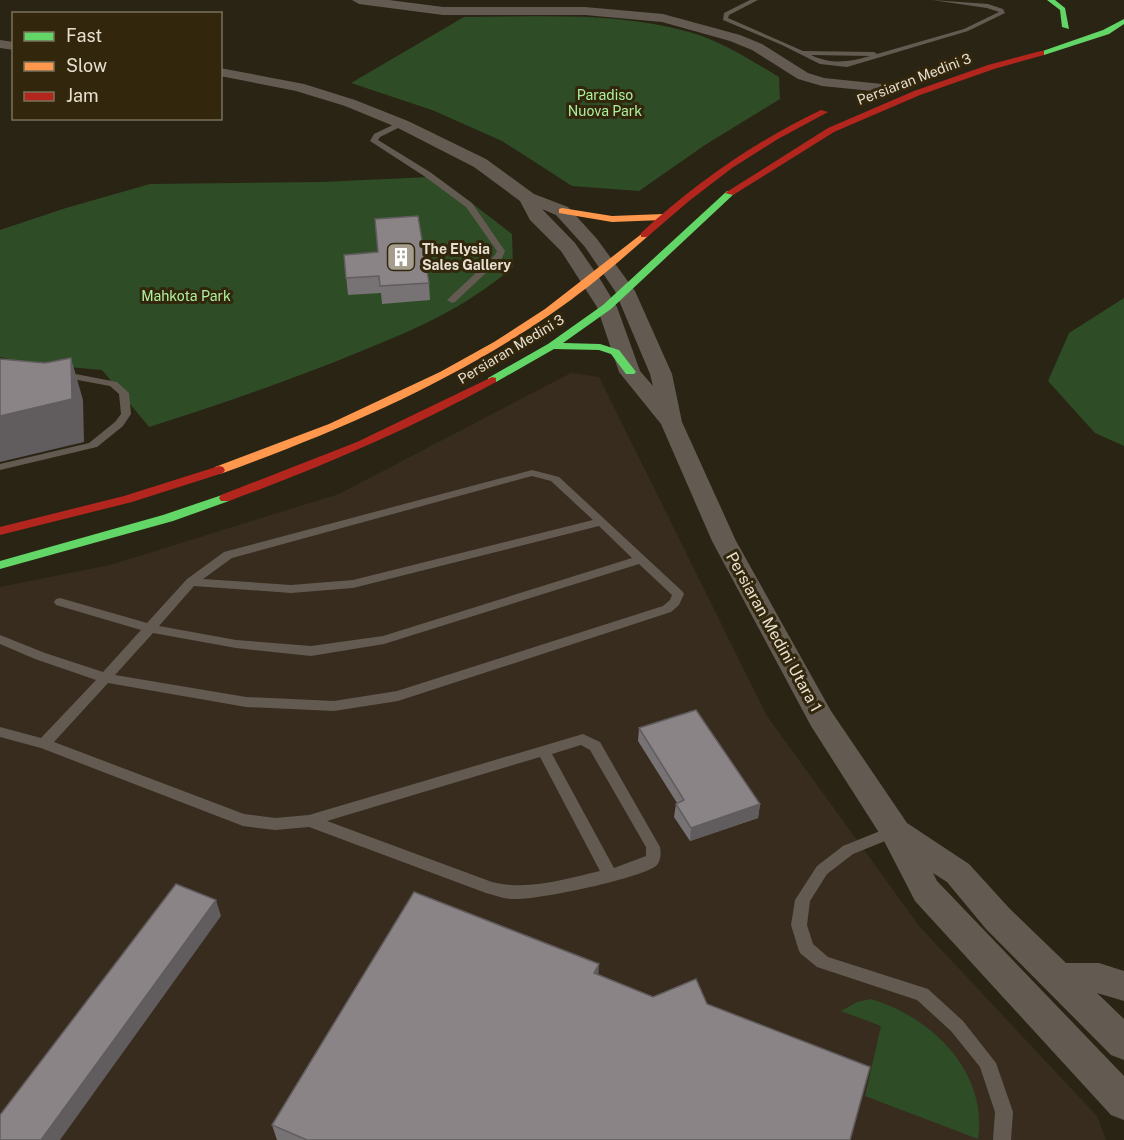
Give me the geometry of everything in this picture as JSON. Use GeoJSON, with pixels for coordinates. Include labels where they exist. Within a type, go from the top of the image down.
{"type":"FeatureCollection","features":[{"type":"Feature","properties":{"kind":"street"},"geometry":{"type":"LineString","coordinates":[[359,0],[443,11],[585,11],[663,18],[735,38],[757,47],[803,76],[822,82],[887,86]]}},
{"type":"Feature","properties":{"kind":"street","name":"Persiaran Medini 3"},"geometry":{"type":"LineString","coordinates":[[974,58],[1060,30],[1063,9],[1050,0]]}},
{"type":"Feature","properties":{"kind":"street","name":"Persiaran Medini 3"},"geometry":{"type":"LineString","coordinates":[[0,565],[168,518],[298,472],[383,436],[455,401],[552,346],[607,307],[734,190],[831,130],[917,93],[991,67],[1058,49],[1106,32],[1124,21]]}},
{"type":"Feature","properties":{"kind":"street","name":"Persiaran Medini Utara 1"},"geometry":{"type":"LineString","coordinates":[[222,72],[299,87],[350,103],[402,124],[480,163],[528,198],[562,211],[591,243],[625,291],[661,374],[671,422],[724,541],[815,707],[896,831],[926,891],[1124,1102]]}},
{"type":"Feature","properties":{"kind":"street","name":"Persiaran Medini 3"},"geometry":{"type":"LineString","coordinates":[[852,100],[887,86]]}},
{"type":"Feature","properties":{"kind":"street","name":"Persiaran Medini 3"},"geometry":{"type":"LineString","coordinates":[[0,531],[157,490],[290,444],[381,406],[470,361],[518,331],[590,279],[632,247],[663,217],[712,177],[767,140],[832,109]]}},
{"type":"Feature","properties":{"kind":"street","name":"Persiaran Medini Utara 1"},"geometry":{"type":"LineString","coordinates":[[528,198],[536,216],[568,248],[590,279],[607,307],[630,372],[671,422]]}},
{"type":"Feature","properties":{"kind":"street"},"geometry":{"type":"LineString","coordinates":[[562,211],[620,221],[663,217]]}},
{"type":"Feature","properties":{"kind":"street"},"geometry":{"type":"LineString","coordinates":[[552,346],[600,347],[615,352],[630,372]]}},
{"type":"Feature","properties":{"kind":"street","name":"Persiaran Medini Utara 1"},"geometry":{"type":"LineString","coordinates":[[896,831],[958,873],[998,919],[1124,1043]]}},
{"type":"Feature","properties":{"kind":"street"},"geometry":{"type":"LineString","coordinates":[[1060,978],[1099,978],[1124,986]]}},
{"type":"Feature","properties":{"kind":"lane"},"geometry":{"type":"LineString","coordinates":[[755,0],[726,14],[725,19],[822,63],[837,65],[852,64],[966,30],[1002,13],[988,6],[935,0]]}},
{"type":"Feature","properties":{"kind":"lane"},"geometry":{"type":"LineString","coordinates":[[802,54],[881,55]]}},
{"type":"Feature","properties":{"kind":"lane"},"geometry":{"type":"LineString","coordinates":[[402,124],[377,136],[374,141],[427,174],[469,205],[501,250],[499,256],[452,300]]}},
{"type":"Feature","properties":{"kind":"lane"},"geometry":{"type":"LineString","coordinates":[[0,467],[93,446],[119,424],[126,414],[124,393],[113,384],[46,372]]}},
{"type":"Feature","properties":{"kind":"lane"},"geometry":{"type":"LineString","coordinates":[[0,639],[40,656],[105,678],[246,702],[334,706],[398,696],[667,609],[675,602],[678,594],[555,479],[532,473],[228,555],[191,582],[105,678],[44,744]]}},
{"type":"Feature","properties":{"kind":"lane"},"geometry":{"type":"LineString","coordinates":[[191,582],[291,589],[353,584],[601,522]]}},
{"type":"Feature","properties":{"kind":"lane"},"geometry":{"type":"LineString","coordinates":[[60,602],[149,628],[236,644],[311,651],[384,640],[641,560]]}},
{"type":"Feature","properties":{"kind":"lane"},"geometry":{"type":"LineString","coordinates":[[0,732],[44,744],[243,820],[275,824],[309,821],[575,740],[590,741],[652,847],[654,855],[651,861],[610,875],[515,893],[491,888],[309,821]]}},
{"type":"Feature","properties":{"kind":"lane"},"geometry":{"type":"LineString","coordinates":[[543,750],[610,875]]}},
{"type":"Feature","properties":{"kind":"lane"},"geometry":{"type":"LineString","coordinates":[[896,831],[848,849],[822,870],[803,900],[799,925],[806,948],[823,962],[922,994],[957,1026],[987,1063],[1004,1112],[1002,1140]]}},
{"type":"Feature","properties":{"kind":"shaded area"},"geometry":{"type":"Polygon","coordinates":[[[571,373],[599,377],[767,716],[920,927],[1097,1116],[1106,1140],[0,1140],[0,587],[110,565],[339,494],[571,373]]]}},
{"type":"Feature","properties":{"kind":"green space","name":"Paradiso Nuova Park"},"geometry":{"type":"Polygon","coordinates":[[[464,17],[606,18],[661,25],[689,32],[724,46],[779,77],[780,99],[705,145],[639,191],[572,186],[502,141],[432,110],[351,83],[464,17]]]}},
{"type":"Feature","properties":{"kind":"green space","name":"Mahkota Park"},"geometry":{"type":"Polygon","coordinates":[[[429,177],[473,204],[512,234],[513,267],[477,294],[440,316],[333,363],[149,427],[102,370],[24,363],[0,357],[0,230],[150,184],[322,182],[429,177]]]}},
{"type":"Feature","properties":{"kind":"green space"},"geometry":{"type":"Polygon","coordinates":[[[1124,298],[1124,446],[1095,433],[1048,381],[1069,333],[1124,298]]]}},
{"type":"Feature","properties":{"kind":"green space"},"geometry":{"type":"Polygon","coordinates":[[[871,999],[894,1007],[915,1019],[951,1051],[965,1070],[974,1091],[979,1114],[978,1139],[865,1096],[881,1026],[841,1011],[857,1002],[871,999]]]}},
{"type":"Feature","properties":{"kind":"building","name":"The Elysia Sales Gallery"},"geometry":{"type":"Polygon","coordinates":[[[418,216],[429,283],[380,286],[379,276],[346,278],[344,255],[378,252],[375,219],[418,216]]]}},
{"type":"Feature","properties":{"kind":"building"},"geometry":{"type":"Polygon","coordinates":[[[71,358],[72,399],[0,416],[0,359],[45,363],[71,358]]]}},
{"type":"Feature","properties":{"kind":"building"},"geometry":{"type":"Polygon","coordinates":[[[696,710],[760,804],[691,828],[676,804],[684,800],[639,728],[696,710]]]}},
{"type":"Feature","properties":{"kind":"building"},"geometry":{"type":"Polygon","coordinates":[[[176,884],[216,900],[41,1140],[0,1140],[0,1115],[176,884]]]}},
{"type":"Feature","properties":{"kind":"building"},"geometry":{"type":"Polygon","coordinates":[[[414,892],[599,964],[594,973],[653,997],[696,979],[707,1004],[870,1067],[850,1140],[307,1140],[272,1125],[414,892]]]}},
{"type":"Feature","properties":{"kind":"traffic: fast"},"geometry":{"type":"LineString","coordinates":[[1050,0],[1063,9],[1066,27]]}},
{"type":"Feature","properties":{"kind":"traffic: fast"},"geometry":{"type":"LineString","coordinates":[[1041,53],[1106,32],[1124,21]]}},
{"type":"Feature","properties":{"kind":"traffic: fast"},"geometry":{"type":"LineString","coordinates":[[492,380],[552,346],[607,307],[730,193]]}},
{"type":"Feature","properties":{"kind":"traffic: fast"},"geometry":{"type":"LineString","coordinates":[[552,346],[600,347],[615,352],[630,372]]}},
{"type":"Feature","properties":{"kind":"traffic: fast"},"geometry":{"type":"LineString","coordinates":[[0,565],[168,518],[225,498]]}},
{"type":"Feature","properties":{"kind":"traffic: slow"},"geometry":{"type":"LineString","coordinates":[[562,211],[612,219],[663,217]]}},
{"type":"Feature","properties":{"kind":"traffic: slow"},"geometry":{"type":"LineString","coordinates":[[219,470],[334,427],[444,374],[549,311],[598,275],[644,235]]}},
{"type":"Feature","properties":{"kind":"traffic: jam"},"geometry":{"type":"LineString","coordinates":[[730,193],[831,130],[917,93],[991,67],[1041,53]]}},
{"type":"Feature","properties":{"kind":"traffic: jam"},"geometry":{"type":"LineString","coordinates":[[644,235],[664,216],[729,166],[775,137],[824,112]]}},
{"type":"Feature","properties":{"kind":"traffic: jam"},"geometry":{"type":"LineString","coordinates":[[225,498],[361,445],[492,380]]}},
{"type":"Feature","properties":{"kind":"traffic: jam"},"geometry":{"type":"LineString","coordinates":[[0,531],[128,499],[219,470]]}},
{"type":"Feature","properties":{"kind":"place","name":"The Elysia Sales Gallery"},"geometry":{"type":"Point","coordinates":[401,257]}}]}
